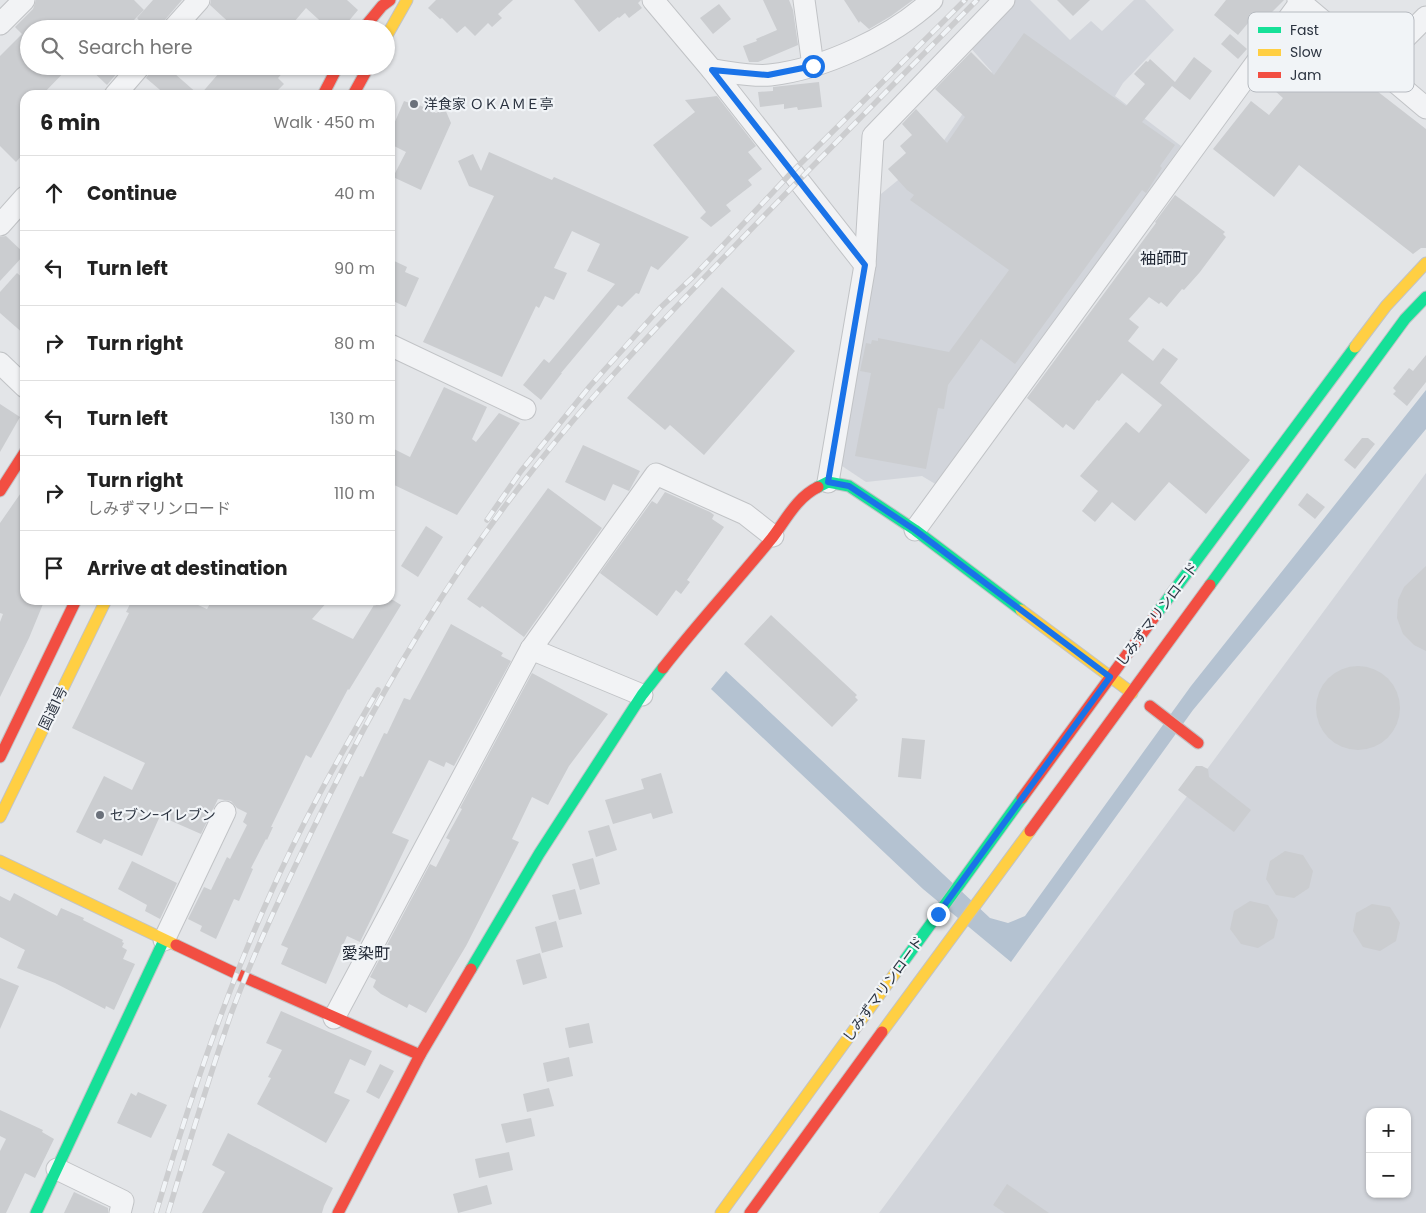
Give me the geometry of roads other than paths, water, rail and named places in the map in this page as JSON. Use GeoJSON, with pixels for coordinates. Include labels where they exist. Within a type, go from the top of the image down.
{"type":"FeatureCollection","features":[{"type":"Feature","properties":{"kind":"main road"},"geometry":{"type":"LineString","coordinates":[[370,20],[382,6],[398,2]]}},
{"type":"Feature","properties":{"kind":"main road"},"geometry":{"type":"LineString","coordinates":[[392,20],[398,2]]}},
{"type":"Feature","properties":{"kind":"main road"},"geometry":{"type":"LineString","coordinates":[[326,90],[333,75]]}},
{"type":"Feature","properties":{"kind":"main road"},"geometry":{"type":"LineString","coordinates":[[356,90],[364,75]]}},
{"type":"Feature","properties":{"kind":"main road","name":"しみずマリンロード"},"geometry":{"type":"LineString","coordinates":[[721,1213],[1110,677],[1386,306],[1426,263]]}},
{"type":"Feature","properties":{"kind":"main road","name":"しみずマリンロード"},"geometry":{"type":"LineString","coordinates":[[750,1213],[1405,319],[1426,297]]}},
{"type":"Feature","properties":{"kind":"main road"},"geometry":{"type":"LineString","coordinates":[[0,491],[20,460]]}},
{"type":"Feature","properties":{"kind":"main road"},"geometry":{"type":"LineString","coordinates":[[338,1213],[420,1055],[539,854],[642,695],[773,536],[789,512],[812,490],[828,482],[849,486],[915,530],[1132,693]]}},
{"type":"Feature","properties":{"kind":"main road","name":"国道1号"},"geometry":{"type":"LineString","coordinates":[[0,757],[74,605]]}},
{"type":"Feature","properties":{"kind":"main road","name":"国道1号"},"geometry":{"type":"LineString","coordinates":[[0,817],[104,605]]}},
{"type":"Feature","properties":{"kind":"main road"},"geometry":{"type":"LineString","coordinates":[[1150,706],[1198,743]]}},
{"type":"Feature","properties":{"kind":"main road"},"geometry":{"type":"LineString","coordinates":[[0,861],[164,940],[420,1055]]}},
{"type":"Feature","properties":{"kind":"main road"},"geometry":{"type":"LineString","coordinates":[[36,1213],[164,940]]}},
{"type":"Feature","properties":{"kind":"street"},"geometry":{"type":"LineString","coordinates":[[0,24],[24,0]]}},
{"type":"Feature","properties":{"kind":"street"},"geometry":{"type":"LineString","coordinates":[[181,20],[199,0]]}},
{"type":"Feature","properties":{"kind":"street"},"geometry":{"type":"LineString","coordinates":[[653,0],[712,70],[865,265]]}},
{"type":"Feature","properties":{"kind":"street"},"geometry":{"type":"LineString","coordinates":[[804,0],[813,66]]}},
{"type":"Feature","properties":{"kind":"street"},"geometry":{"type":"LineString","coordinates":[[712,70],[768,75],[813,66],[855,50],[916,15],[932,0]]}},
{"type":"Feature","properties":{"kind":"street"},"geometry":{"type":"LineString","coordinates":[[828,482],[865,265],[873,136],[1004,0]]}},
{"type":"Feature","properties":{"kind":"street"},"geometry":{"type":"LineString","coordinates":[[1292,12],[1300,1],[1313,12]]}},
{"type":"Feature","properties":{"kind":"street"},"geometry":{"type":"LineString","coordinates":[[1414,29],[1426,17]]}},
{"type":"Feature","properties":{"kind":"street"},"geometry":{"type":"LineString","coordinates":[[915,530],[1248,72]]}},
{"type":"Feature","properties":{"kind":"street"},"geometry":{"type":"LineString","coordinates":[[119,90],[132,75]]}},
{"type":"Feature","properties":{"kind":"street"},"geometry":{"type":"LineString","coordinates":[[1407,92],[1426,108]]}},
{"type":"Feature","properties":{"kind":"street"},"geometry":{"type":"LineString","coordinates":[[0,225],[20,203]]}},
{"type":"Feature","properties":{"kind":"street"},"geometry":{"type":"LineString","coordinates":[[395,347],[525,409]]}},
{"type":"Feature","properties":{"kind":"street"},"geometry":{"type":"LineString","coordinates":[[0,363],[20,382]]}},
{"type":"Feature","properties":{"kind":"street"},"geometry":{"type":"LineString","coordinates":[[334,1018],[531,649],[656,474],[745,514],[773,536]]}},
{"type":"Feature","properties":{"kind":"street"},"geometry":{"type":"LineString","coordinates":[[531,649],[642,695]]}},
{"type":"Feature","properties":{"kind":"street"},"geometry":{"type":"LineString","coordinates":[[164,940],[225,812]]}},
{"type":"Feature","properties":{"kind":"street"},"geometry":{"type":"LineString","coordinates":[[57,1169],[123,1201],[120,1213]]}},
{"type":"Feature","properties":{"kind":"water"},"geometry":{"type":"Polygon","coordinates":[[[1426,390],[1426,429],[1193,710],[1011,962],[923,889],[711,689],[726,671],[990,918],[1008,923],[1025,916],[1191,686],[1426,390]]]}},
{"type":"Feature","properties":{"kind":"railway"},"geometry":{"type":"LineString","coordinates":[[487,520],[521,471],[590,386],[660,308],[694,276],[792,172],[965,0]]}},
{"type":"Feature","properties":{"kind":"railway"},"geometry":{"type":"LineString","coordinates":[[168,1213],[231,1014],[269,922],[335,784],[384,692],[466,560],[496,517],[552,446],[627,359],[762,218],[977,0]]}},
{"type":"Feature","properties":{"kind":"railway"},"geometry":{"type":"LineString","coordinates":[[156,1213],[207,1053],[252,935],[307,818],[378,690]]}},
{"type":"Feature","properties":{"kind":"place","name":"洋食家 ＯＫＡＭＥ亭"},"geometry":{"type":"Point","coordinates":[414,104]}},
{"type":"Feature","properties":{"kind":"place","name":"セブン-イレブン"},"geometry":{"type":"Point","coordinates":[100,815]}},
{"type":"Feature","properties":{"kind":"district","name":"袖師町"},"geometry":{"type":"Point","coordinates":[1164,258]}},
{"type":"Feature","properties":{"kind":"district","name":"愛染町"},"geometry":{"type":"Point","coordinates":[366,953]}}]}
